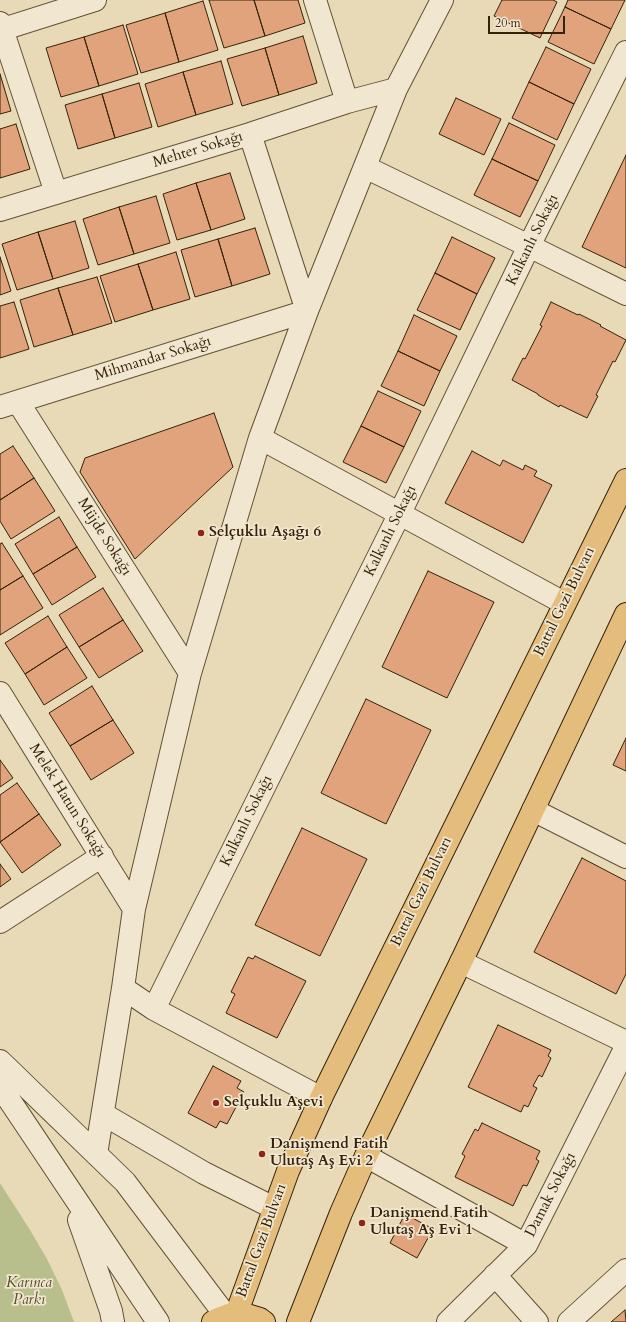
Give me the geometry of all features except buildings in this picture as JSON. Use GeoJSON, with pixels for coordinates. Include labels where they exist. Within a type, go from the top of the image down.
{"type":"FeatureCollection","features":[{"type":"Feature","properties":{"kind":"main road","name":"Battal Gazi Bulvarı"},"geometry":{"type":"LineString","coordinates":[[225,1317],[321,1098],[626,480]]}},
{"type":"Feature","properties":{"kind":"main road"},"geometry":{"type":"LineString","coordinates":[[298,1322],[341,1213],[366,1156],[625,620]]}},
{"type":"Feature","properties":{"kind":"main road"},"geometry":{"type":"LineString","coordinates":[[225,1317],[260,1319],[264,1322]]}},
{"type":"Feature","properties":{"kind":"street"},"geometry":{"type":"LineString","coordinates":[[56,193],[1,27],[95,0]]}},
{"type":"Feature","properties":{"kind":"street"},"geometry":{"type":"LineString","coordinates":[[315,0],[347,102]]}},
{"type":"Feature","properties":{"kind":"street"},"geometry":{"type":"LineString","coordinates":[[96,1154],[123,988],[134,909],[190,673],[260,438],[306,311],[396,89],[442,0]]}},
{"type":"Feature","properties":{"kind":"street","name":"Kalkanlı Sokağı"},"geometry":{"type":"LineString","coordinates":[[154,1009],[399,515],[529,246],[626,52]]}},
{"type":"Feature","properties":{"kind":"street","name":"Mehter Sokağı"},"geometry":{"type":"LineString","coordinates":[[0,210],[250,134],[347,102],[396,89]]}},
{"type":"Feature","properties":{"kind":"street"},"geometry":{"type":"LineString","coordinates":[[250,134],[306,311]]}},
{"type":"Feature","properties":{"kind":"street"},"geometry":{"type":"LineString","coordinates":[[365,167],[626,294]]}},
{"type":"Feature","properties":{"kind":"street","name":"Mihmandar Sokağı"},"geometry":{"type":"LineString","coordinates":[[9,404],[306,311]]}},
{"type":"Feature","properties":{"kind":"street","name":"Müjde Sokağı"},"geometry":{"type":"LineString","coordinates":[[9,404],[190,673]]}},
{"type":"Feature","properties":{"kind":"street"},"geometry":{"type":"LineString","coordinates":[[260,438],[564,604]]}},
{"type":"Feature","properties":{"kind":"street","name":"Melek Hatun Sokağı"},"geometry":{"type":"LineString","coordinates":[[0,693],[134,909]]}},
{"type":"Feature","properties":{"kind":"street"},"geometry":{"type":"LineString","coordinates":[[533,810],[626,857]]}},
{"type":"Feature","properties":{"kind":"street"},"geometry":{"type":"LineString","coordinates":[[0,922],[102,856]]}},
{"type":"Feature","properties":{"kind":"street"},"geometry":{"type":"LineString","coordinates":[[461,962],[626,1042]]}},
{"type":"Feature","properties":{"kind":"street"},"geometry":{"type":"LineString","coordinates":[[123,988],[154,1009],[321,1098]]}},
{"type":"Feature","properties":{"kind":"street","name":"Damak Sokağı"},"geometry":{"type":"LineString","coordinates":[[448,1322],[526,1245],[626,1047]]}},
{"type":"Feature","properties":{"kind":"street"},"geometry":{"type":"LineString","coordinates":[[0,1061],[125,1182],[225,1317]]}},
{"type":"Feature","properties":{"kind":"street"},"geometry":{"type":"LineString","coordinates":[[0,1086],[158,1322]]}},
{"type":"Feature","properties":{"kind":"street"},"geometry":{"type":"LineString","coordinates":[[103,1114],[204,1173],[274,1208]]}},
{"type":"Feature","properties":{"kind":"street"},"geometry":{"type":"LineString","coordinates":[[366,1156],[526,1245]]}},
{"type":"Feature","properties":{"kind":"street"},"geometry":{"type":"LineString","coordinates":[[69,1191],[111,1311],[113,1322]]}},
{"type":"Feature","properties":{"kind":"street"},"geometry":{"type":"LineString","coordinates":[[569,1322],[626,1270]]}},
{"type":"Feature","properties":{"kind":"street"},"geometry":{"type":"LineString","coordinates":[[495,1275],[537,1322]]}},
{"type":"Feature","properties":{"kind":"green space","name":"Karınca Parkı"},"geometry":{"type":"Polygon","coordinates":[[[0,1183],[47,1259],[62,1290],[74,1322],[0,1322],[0,1183]]]}},
{"type":"Feature","properties":{"kind":"place","name":"Selçuklu Aşağı 6"},"geometry":{"type":"Point","coordinates":[201,533]}},
{"type":"Feature","properties":{"kind":"place","name":"Selçuklu Aşevi"},"geometry":{"type":"Point","coordinates":[216,1103]}},
{"type":"Feature","properties":{"kind":"place","name":"Danişmend Fatih Ulutaş Aş Evi 2"},"geometry":{"type":"Point","coordinates":[262,1154]}},
{"type":"Feature","properties":{"kind":"place","name":"Danişmend Fatih Ulutaş Aş Evi 1"},"geometry":{"type":"Point","coordinates":[362,1223]}}]}
